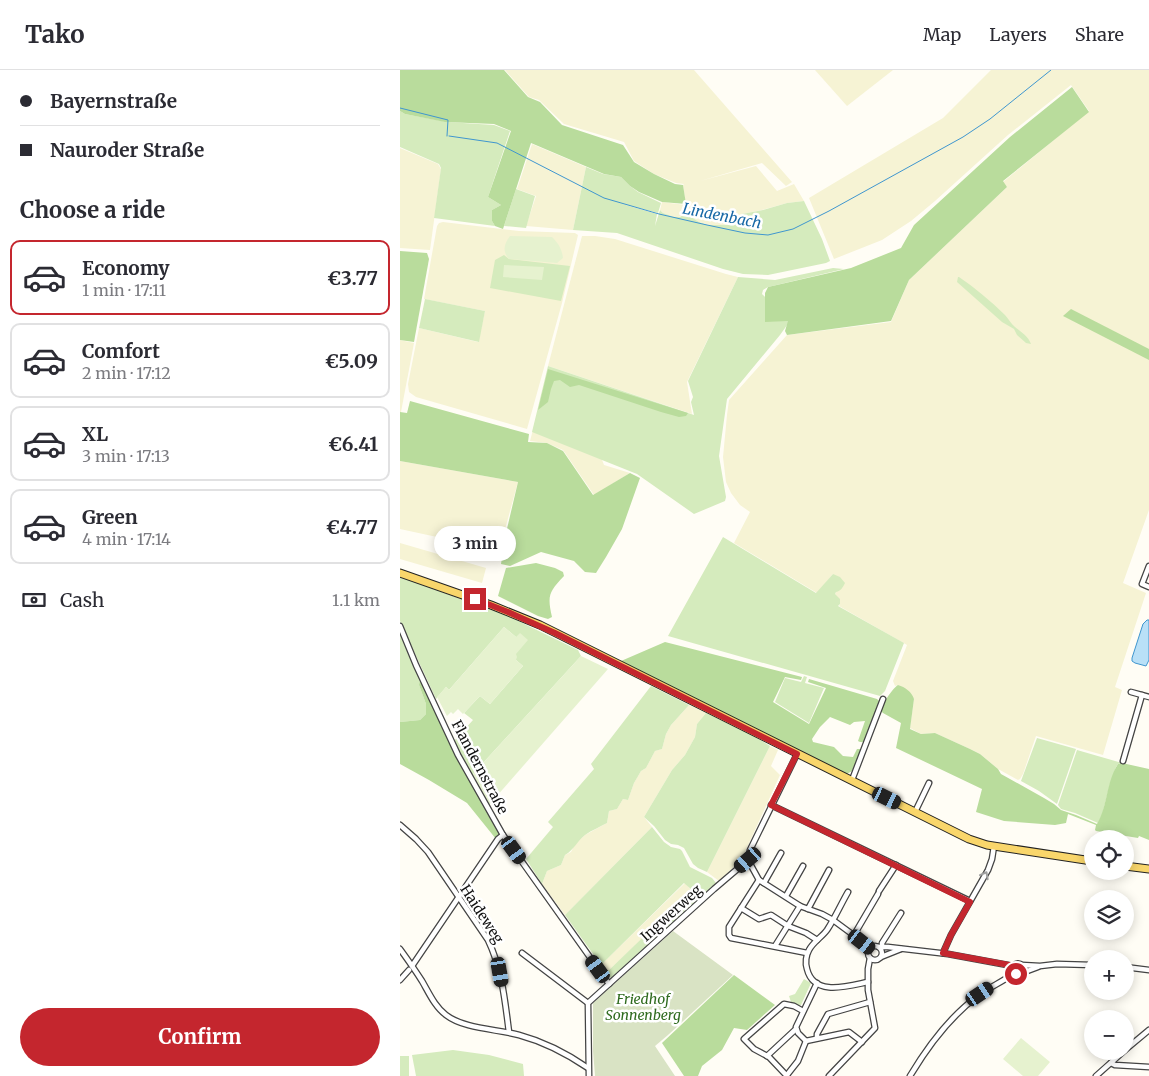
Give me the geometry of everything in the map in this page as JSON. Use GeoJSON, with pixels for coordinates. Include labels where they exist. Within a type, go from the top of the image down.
{"type":"FeatureCollection","features":[{"type":"Feature","properties":{"kind":"main road"},"geometry":{"type":"LineString","coordinates":[[400,573],[491,605],[532,622],[969,839],[982,844],[1084,860]]}},
{"type":"Feature","properties":{"kind":"main road"},"geometry":{"type":"LineString","coordinates":[[1134,867],[1149,869]]}},
{"type":"Feature","properties":{"kind":"street"},"geometry":{"type":"LineString","coordinates":[[1149,566],[1142,584],[1149,587]]}},
{"type":"Feature","properties":{"kind":"street","name":"Flandernstraße"},"geometry":{"type":"LineString","coordinates":[[400,626],[458,755],[503,834],[609,984]]}},
{"type":"Feature","properties":{"kind":"street"},"geometry":{"type":"LineString","coordinates":[[1131,692],[1149,698]]}},
{"type":"Feature","properties":{"kind":"street"},"geometry":{"type":"LineString","coordinates":[[1123,761],[1142,695]]}},
{"type":"Feature","properties":{"kind":"street"},"geometry":{"type":"LineString","coordinates":[[852,780],[883,699]]}},
{"type":"Feature","properties":{"kind":"street"},"geometry":{"type":"LineString","coordinates":[[797,754],[750,850],[748,860],[759,880],[800,906],[833,920],[871,948]]}},
{"type":"Feature","properties":{"kind":"street"},"geometry":{"type":"LineString","coordinates":[[915,812],[929,782]]}},
{"type":"Feature","properties":{"kind":"street"},"geometry":{"type":"LineString","coordinates":[[771,805],[970,902]]}},
{"type":"Feature","properties":{"kind":"street","name":"Haideweg"},"geometry":{"type":"LineString","coordinates":[[400,824],[428,852],[488,940],[500,972],[509,1032]]}},
{"type":"Feature","properties":{"kind":"street"},"geometry":{"type":"LineString","coordinates":[[400,980],[503,834]]}},
{"type":"Feature","properties":{"kind":"street"},"geometry":{"type":"LineString","coordinates":[[943,953],[951,935],[988,870],[994,846]]}},
{"type":"Feature","properties":{"kind":"street"},"geometry":{"type":"LineString","coordinates":[[764,883],[781,853]]}},
{"type":"Feature","properties":{"kind":"street","name":"Ingwerweg"},"geometry":{"type":"LineString","coordinates":[[609,984],[748,860]]}},
{"type":"Feature","properties":{"kind":"street"},"geometry":{"type":"LineString","coordinates":[[854,935],[896,865]]}},
{"type":"Feature","properties":{"kind":"street"},"geometry":{"type":"LineString","coordinates":[[786,896],[803,866]]}},
{"type":"Feature","properties":{"kind":"street"},"geometry":{"type":"LineString","coordinates":[[808,909],[829,870]]}},
{"type":"Feature","properties":{"kind":"street"},"geometry":{"type":"LineString","coordinates":[[759,880],[729,927],[729,935],[731,938],[807,953]]}},
{"type":"Feature","properties":{"kind":"street"},"geometry":{"type":"LineString","coordinates":[[848,892],[825,933],[809,949],[806,963],[808,972],[816,983],[831,988],[868,982]]}},
{"type":"Feature","properties":{"kind":"street"},"geometry":{"type":"LineString","coordinates":[[775,946],[800,906]]}},
{"type":"Feature","properties":{"kind":"street"},"geometry":{"type":"LineString","coordinates":[[741,908],[759,919],[771,915],[788,926],[806,933],[817,940]]}},
{"type":"Feature","properties":{"kind":"street"},"geometry":{"type":"LineString","coordinates":[[880,947],[901,913]]}},
{"type":"Feature","properties":{"kind":"street"},"geometry":{"type":"LineString","coordinates":[[871,948],[875,946],[943,953],[1013,966],[1018,964],[1040,966],[1057,964],[1084,965]]}},
{"type":"Feature","properties":{"kind":"street"},"geometry":{"type":"LineString","coordinates":[[880,947],[881,957]]}},
{"type":"Feature","properties":{"kind":"street"},"geometry":{"type":"LineString","coordinates":[[829,1076],[874,1028],[868,982],[871,948]]}},
{"type":"Feature","properties":{"kind":"street"},"geometry":{"type":"LineString","coordinates":[[870,958],[876,960],[902,949]]}},
{"type":"Feature","properties":{"kind":"street"},"geometry":{"type":"LineString","coordinates":[[400,950],[410,968],[445,1015],[467,1025],[509,1032],[544,1042],[568,1054],[588,1068]]}},
{"type":"Feature","properties":{"kind":"street"},"geometry":{"type":"LineString","coordinates":[[522,953],[588,1003]]}},
{"type":"Feature","properties":{"kind":"street"},"geometry":{"type":"LineString","coordinates":[[1022,965],[1024,968],[1022,973]]}},
{"type":"Feature","properties":{"kind":"street"},"geometry":{"type":"LineString","coordinates":[[1013,966],[1014,973]]}},
{"type":"Feature","properties":{"kind":"street"},"geometry":{"type":"LineString","coordinates":[[910,1076],[934,1040],[951,1020],[980,994],[1014,973],[1019,975],[1040,966]]}},
{"type":"Feature","properties":{"kind":"street"},"geometry":{"type":"LineString","coordinates":[[1134,968],[1149,970]]}},
{"type":"Feature","properties":{"kind":"street"},"geometry":{"type":"LineString","coordinates":[[767,1056],[796,1029],[816,983]]}},
{"type":"Feature","properties":{"kind":"street"},"geometry":{"type":"LineString","coordinates":[[589,1076],[588,1003],[609,984]]}},
{"type":"Feature","properties":{"kind":"street"},"geometry":{"type":"LineString","coordinates":[[817,1038],[828,1014],[870,1002]]}},
{"type":"Feature","properties":{"kind":"street"},"geometry":{"type":"LineString","coordinates":[[803,1011],[794,1006],[784,1004],[744,1038],[754,1049],[767,1056],[787,1076],[798,1061],[806,1041]]}},
{"type":"Feature","properties":{"kind":"street"},"geometry":{"type":"LineString","coordinates":[[796,1029],[806,1041]]}},
{"type":"Feature","properties":{"kind":"street"},"geometry":{"type":"LineString","coordinates":[[1134,1043],[1149,1030]]}},
{"type":"Feature","properties":{"kind":"street"},"geometry":{"type":"LineString","coordinates":[[806,1041],[849,1032],[862,1042]]}},
{"type":"Feature","properties":{"kind":"street"},"geometry":{"type":"LineString","coordinates":[[1096,1076],[1114,1060]]}},
{"type":"Feature","properties":{"kind":"street"},"geometry":{"type":"LineString","coordinates":[[1111,1063],[1115,1065],[1149,1067]]}},
{"type":"Feature","properties":{"kind":"shaded area"},"geometry":{"type":"Polygon","coordinates":[[[505,70],[694,70],[792,182],[786,186],[762,163],[700,181],[756,166],[777,191],[794,184],[804,201],[787,203],[742,214],[728,225],[709,225],[699,222],[688,215],[674,217],[663,213],[660,210],[662,202],[686,205],[684,184],[676,183],[654,174],[634,161],[624,142],[564,124],[539,100],[529,97],[505,70]]]}},
{"type":"Feature","properties":{"kind":"shaded area"},"geometry":{"type":"Polygon","coordinates":[[[815,70],[893,70],[847,106],[815,70]]]}},
{"type":"Feature","properties":{"kind":"shaded area"},"geometry":{"type":"Polygon","coordinates":[[[991,70],[1149,70],[1149,510],[1123,583],[1146,593],[1115,687],[1122,690],[1103,755],[1036,736],[1023,774],[1018,780],[998,769],[980,754],[970,749],[935,733],[921,734],[910,728],[914,699],[898,685],[895,686],[893,681],[907,645],[839,606],[840,604],[835,594],[833,574],[817,593],[734,543],[750,512],[740,505],[731,493],[726,482],[723,457],[729,400],[787,335],[891,322],[909,280],[1007,187],[1003,182],[1089,111],[1071,85],[1008,135],[911,221],[882,240],[834,259],[809,198],[943,118],[991,70]]]}},
{"type":"Feature","properties":{"kind":"shaded area"},"geometry":{"type":"Polygon","coordinates":[[[532,144],[586,167],[573,230],[526,226],[536,196],[517,189],[532,144]]]}},
{"type":"Feature","properties":{"kind":"shaded area"},"geometry":{"type":"Polygon","coordinates":[[[400,148],[438,164],[441,169],[430,250],[400,248],[400,148]]]}},
{"type":"Feature","properties":{"kind":"shaded area"},"geometry":{"type":"Polygon","coordinates":[[[443,222],[519,231],[575,233],[578,235],[562,303],[527,429],[416,397],[409,392],[408,384],[419,328],[478,342],[485,311],[424,299],[437,226],[443,222]]]}},
{"type":"Feature","properties":{"kind":"shaded area"},"geometry":{"type":"Polygon","coordinates":[[[582,236],[615,239],[738,277],[687,382],[692,414],[548,366],[582,236]]]}},
{"type":"Feature","properties":{"kind":"shaded area"},"geometry":{"type":"Polygon","coordinates":[[[400,340],[414,343],[401,412],[400,412],[400,340]]]}},
{"type":"Feature","properties":{"kind":"shaded area"},"geometry":{"type":"Polygon","coordinates":[[[538,411],[601,457],[604,465],[630,473],[594,495],[563,450],[547,443],[530,441],[538,411]]]}},
{"type":"Feature","properties":{"kind":"shaded area"},"geometry":{"type":"Polygon","coordinates":[[[400,461],[518,482],[504,533],[471,528],[483,544],[483,552],[460,547],[460,542],[400,529],[400,461]]]}},
{"type":"Feature","properties":{"kind":"shaded area"},"geometry":{"type":"Polygon","coordinates":[[[400,543],[486,568],[482,583],[400,559],[400,543]]]}},
{"type":"Feature","properties":{"kind":"shaded area"},"geometry":{"type":"Polygon","coordinates":[[[689,705],[706,713],[697,724],[695,737],[685,755],[672,770],[644,817],[652,827],[565,915],[542,884],[547,871],[561,865],[565,855],[571,852],[575,844],[585,835],[607,823],[609,811],[617,809],[623,799],[628,800],[641,771],[646,768],[655,751],[662,749],[666,734],[671,725],[689,705]]]}},
{"type":"Feature","properties":{"kind":"shaded area"},"geometry":{"type":"Polygon","coordinates":[[[770,746],[778,750],[771,766],[780,775],[744,857],[719,881],[707,872],[770,746]]]}},
{"type":"Feature","properties":{"kind":"shaded area"},"geometry":{"type":"Polygon","coordinates":[[[685,883],[692,891],[607,972],[601,965],[685,883]]]}},
{"type":"Feature","properties":{"kind":"green space"},"geometry":{"type":"Polygon","coordinates":[[[400,70],[504,70],[528,97],[540,102],[562,125],[623,145],[634,162],[675,184],[683,185],[686,204],[662,202],[639,192],[621,177],[604,174],[531,143],[503,229],[495,226],[492,221],[492,210],[501,205],[488,197],[511,131],[494,124],[445,122],[405,114],[400,111],[400,70]]]}},
{"type":"Feature","properties":{"kind":"green space"},"geometry":{"type":"Polygon","coordinates":[[[1072,87],[1089,112],[1003,181],[1007,187],[909,280],[891,321],[787,335],[785,331],[788,321],[765,322],[765,293],[768,287],[851,268],[901,248],[914,225],[1010,137],[1072,87]]]}},
{"type":"Feature","properties":{"kind":"green space"},"geometry":{"type":"Polygon","coordinates":[[[400,111],[405,114],[447,122],[494,125],[510,131],[488,197],[501,205],[492,210],[492,221],[495,226],[434,218],[441,168],[439,164],[400,147],[400,111]]]}},
{"type":"Feature","properties":{"kind":"green space"},"geometry":{"type":"Polygon","coordinates":[[[586,167],[603,174],[621,177],[638,192],[661,203],[658,213],[619,203],[657,214],[655,226],[660,210],[674,217],[688,215],[708,225],[728,225],[742,214],[787,203],[804,201],[830,261],[768,275],[743,274],[617,233],[573,230],[586,167]]]}},
{"type":"Feature","properties":{"kind":"green space"},"geometry":{"type":"Polygon","coordinates":[[[516,189],[535,196],[526,228],[504,226],[516,189]]]}},
{"type":"Feature","properties":{"kind":"green space"},"geometry":{"type":"Polygon","coordinates":[[[510,236],[552,237],[559,246],[563,258],[557,263],[509,259],[505,253],[505,248],[510,236]]]}},
{"type":"Feature","properties":{"kind":"green space"},"geometry":{"type":"Polygon","coordinates":[[[400,251],[427,253],[429,259],[414,342],[400,340],[400,251]]]}},
{"type":"Feature","properties":{"kind":"green space"},"geometry":{"type":"Polygon","coordinates":[[[504,255],[509,259],[570,266],[561,301],[490,288],[495,260],[504,255]]]}},
{"type":"Feature","properties":{"kind":"green space"},"geometry":{"type":"Polygon","coordinates":[[[504,265],[544,267],[542,280],[503,277],[504,265]]]}},
{"type":"Feature","properties":{"kind":"green space"},"geometry":{"type":"Polygon","coordinates":[[[833,268],[844,269],[768,287],[763,290],[762,294],[790,321],[727,399],[719,456],[726,497],[725,501],[694,514],[637,474],[532,432],[548,366],[694,415],[691,402],[693,397],[688,381],[738,277],[775,280],[833,268]]]}},
{"type":"Feature","properties":{"kind":"green space"},"geometry":{"type":"Polygon","coordinates":[[[958,277],[1005,315],[1026,336],[1031,344],[1026,343],[1017,335],[1014,329],[1002,322],[957,282],[958,277]]]}},
{"type":"Feature","properties":{"kind":"green space"},"geometry":{"type":"Polygon","coordinates":[[[425,299],[485,311],[479,342],[419,328],[425,299]]]}},
{"type":"Feature","properties":{"kind":"green space"},"geometry":{"type":"Polygon","coordinates":[[[1071,309],[1149,349],[1149,360],[1063,316],[1071,309]]]}},
{"type":"Feature","properties":{"kind":"green space"},"geometry":{"type":"Polygon","coordinates":[[[548,369],[688,413],[686,416],[679,417],[579,385],[570,387],[560,380],[554,381],[548,402],[538,410],[548,369]]]}},
{"type":"Feature","properties":{"kind":"green space"},"geometry":{"type":"Polygon","coordinates":[[[410,401],[529,434],[528,442],[547,443],[563,451],[593,495],[630,473],[640,478],[622,529],[596,573],[585,572],[574,561],[541,552],[510,566],[501,564],[518,482],[400,461],[400,412],[407,413],[410,401]]]}},
{"type":"Feature","properties":{"kind":"green space"},"geometry":{"type":"Polygon","coordinates":[[[723,537],[816,593],[833,574],[840,577],[845,583],[842,589],[835,594],[840,599],[838,606],[904,643],[885,691],[880,696],[668,636],[723,537]]]}},
{"type":"Feature","properties":{"kind":"green space"},"geometry":{"type":"Polygon","coordinates":[[[536,563],[555,568],[563,572],[564,576],[550,594],[552,617],[548,619],[498,596],[506,568],[536,563]]]}},
{"type":"Feature","properties":{"kind":"green space"},"geometry":{"type":"Polygon","coordinates":[[[400,577],[508,616],[578,650],[581,656],[472,775],[454,741],[473,720],[464,713],[480,696],[490,704],[523,666],[516,660],[516,637],[504,627],[449,690],[446,687],[436,699],[400,621],[400,577]]]}},
{"type":"Feature","properties":{"kind":"green space"},"geometry":{"type":"Polygon","coordinates":[[[504,627],[516,637],[520,633],[528,640],[516,654],[516,660],[523,666],[490,704],[480,696],[463,714],[458,709],[453,714],[451,712],[447,716],[437,697],[446,687],[449,690],[504,627]]]}},
{"type":"Feature","properties":{"kind":"green space"},"geometry":{"type":"Polygon","coordinates":[[[400,633],[420,678],[419,685],[426,704],[426,714],[420,720],[400,722],[400,633]]]}},
{"type":"Feature","properties":{"kind":"green space"},"geometry":{"type":"Polygon","coordinates":[[[665,642],[802,677],[801,680],[785,677],[773,702],[809,724],[826,688],[808,682],[809,679],[877,699],[879,701],[864,742],[858,741],[865,721],[854,722],[850,725],[830,717],[812,739],[813,742],[834,747],[843,756],[853,757],[857,749],[861,749],[852,771],[847,774],[621,661],[665,642]]]}},
{"type":"Feature","properties":{"kind":"green space"},"geometry":{"type":"Polygon","coordinates":[[[581,656],[608,669],[489,805],[472,775],[581,656]]]}},
{"type":"Feature","properties":{"kind":"green space"},"geometry":{"type":"Polygon","coordinates":[[[804,676],[807,677],[805,683],[824,688],[809,723],[775,702],[785,678],[801,682],[804,676]]]}},
{"type":"Feature","properties":{"kind":"green space"},"geometry":{"type":"Polygon","coordinates":[[[420,678],[500,834],[496,839],[467,803],[400,764],[400,722],[420,720],[426,714],[426,704],[419,685],[420,678]]]}},
{"type":"Feature","properties":{"kind":"green space"},"geometry":{"type":"Polygon","coordinates":[[[898,685],[912,694],[914,699],[910,729],[921,734],[935,733],[980,754],[998,769],[1001,774],[1054,804],[1061,810],[1097,824],[1101,817],[1111,778],[1118,764],[1122,763],[1149,769],[1149,840],[1139,836],[1138,838],[1134,837],[1134,830],[1095,830],[1096,825],[1068,814],[1066,823],[1055,825],[1004,821],[976,812],[982,789],[896,748],[901,723],[881,711],[898,685]]]}},
{"type":"Feature","properties":{"kind":"green space"},"geometry":{"type":"Polygon","coordinates":[[[651,686],[689,705],[671,725],[666,734],[662,749],[655,751],[646,768],[641,771],[628,800],[623,799],[617,809],[609,811],[607,823],[582,837],[571,851],[565,855],[561,865],[547,871],[542,884],[526,859],[553,827],[548,822],[594,769],[591,764],[651,686]]]}},
{"type":"Feature","properties":{"kind":"green space"},"geometry":{"type":"Polygon","coordinates":[[[706,713],[754,736],[770,746],[707,872],[693,864],[684,848],[665,840],[644,817],[672,770],[685,755],[695,737],[697,724],[706,713]]]}},
{"type":"Feature","properties":{"kind":"green space"},"geometry":{"type":"Polygon","coordinates":[[[1037,738],[1076,749],[1057,804],[1021,781],[1037,738]]]}},
{"type":"Feature","properties":{"kind":"green space"},"geometry":{"type":"Polygon","coordinates":[[[1077,750],[1122,763],[1116,767],[1098,823],[1061,809],[1058,805],[1077,750]]]}},
{"type":"Feature","properties":{"kind":"green space"},"geometry":{"type":"Polygon","coordinates":[[[652,827],[664,842],[682,851],[690,867],[712,878],[716,883],[611,978],[607,972],[692,890],[684,883],[601,965],[565,915],[652,827]]]}},
{"type":"Feature","properties":{"kind":"green space","name":"Friedhof Sonnenberg"},"geometry":{"type":"Polygon","coordinates":[[[673,931],[733,975],[655,1046],[675,1076],[595,1076],[593,1003],[673,931]]]}},
{"type":"Feature","properties":{"kind":"green space"},"geometry":{"type":"Polygon","coordinates":[[[734,975],[775,1005],[747,1030],[734,1028],[722,1050],[702,1066],[698,1076],[684,1076],[662,1043],[734,975]]]}},
{"type":"Feature","properties":{"kind":"green space"},"geometry":{"type":"Polygon","coordinates":[[[804,979],[811,983],[801,1005],[798,1005],[791,1002],[789,996],[795,994],[804,979]]]}},
{"type":"Feature","properties":{"kind":"green space"},"geometry":{"type":"Polygon","coordinates":[[[1021,1038],[1050,1062],[1038,1076],[1023,1076],[1003,1059],[1021,1038]]]}},
{"type":"Feature","properties":{"kind":"green space"},"geometry":{"type":"Polygon","coordinates":[[[453,1050],[489,1055],[523,1064],[524,1076],[416,1076],[412,1055],[453,1050]]]}},
{"type":"Feature","properties":{"kind":"green space"},"geometry":{"type":"Polygon","coordinates":[[[400,1056],[409,1056],[409,1076],[400,1076],[400,1056]]]}},
{"type":"Feature","properties":{"kind":"water"},"geometry":{"type":"Polygon","coordinates":[[[1149,620],[1149,660],[1146,666],[1135,663],[1132,661],[1132,658],[1143,624],[1149,620]]]}},
{"type":"Feature","properties":{"kind":"waterway","name":"Lindenbach"},"geometry":{"type":"LineString","coordinates":[[449,136],[497,143],[604,198],[659,214],[707,225],[745,233],[768,235],[793,229],[829,211],[963,137],[990,119],[1051,70]]}},
{"type":"Feature","properties":{"kind":"waterway","name":"Lindenbach"},"geometry":{"type":"LineString","coordinates":[[400,108],[448,120],[447,136]]}},
{"type":"Feature","properties":{"kind":"route"},"geometry":{"type":"LineString","coordinates":[[475,599],[525,618],[797,754],[771,805],[970,902],[943,953],[1013,966],[1013,971],[1016,974]]}}]}
